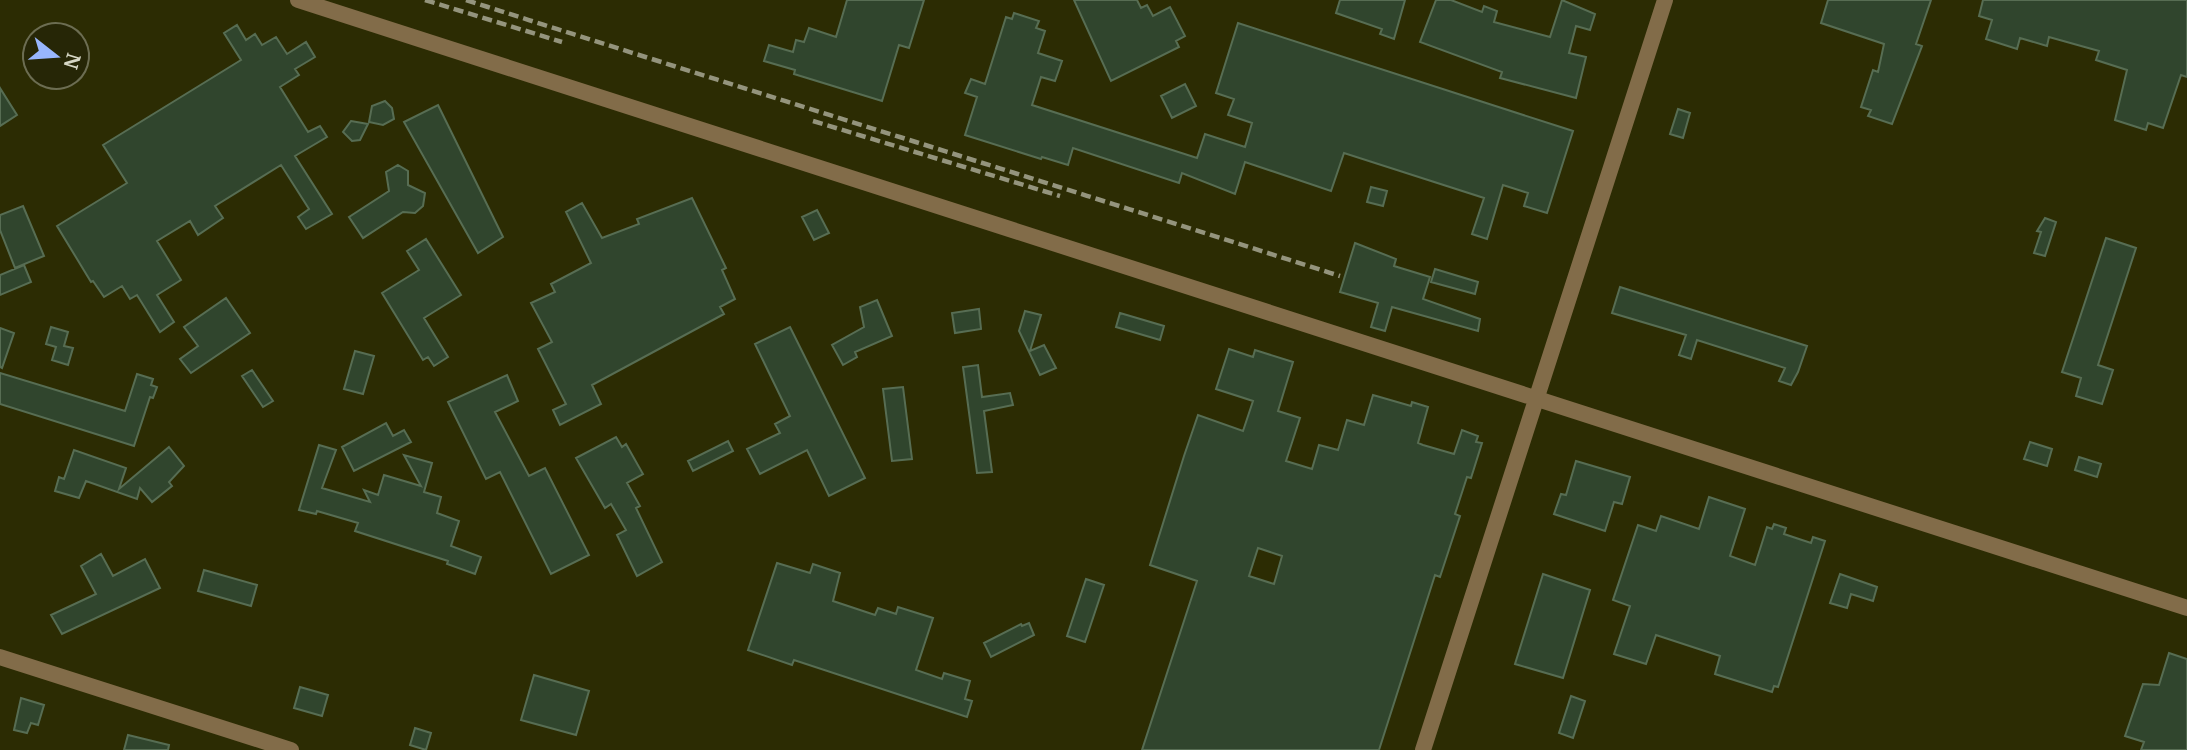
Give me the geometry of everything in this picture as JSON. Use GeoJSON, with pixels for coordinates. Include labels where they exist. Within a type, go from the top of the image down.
{"type":"FeatureCollection","features":[{"type":"Feature","properties":{"kind":"lane"},"geometry":{"type":"LineString","coordinates":[[298,0],[2187,608]]}},
{"type":"Feature","properties":{"kind":"lane"},"geometry":{"type":"LineString","coordinates":[[1423,750],[1665,0]]}},
{"type":"Feature","properties":{"kind":"lane"},"geometry":{"type":"LineString","coordinates":[[0,657],[291,750]]}},
{"type":"Feature","properties":{"kind":"shaded area"},"geometry":{"type":"Polygon","coordinates":[[[0,0],[2187,0],[2187,750],[0,750],[0,0]]]}},
{"type":"Feature","properties":{"kind":"building"},"geometry":{"type":"Polygon","coordinates":[[[847,0],[924,0],[909,48],[899,45],[882,101],[794,74],[795,70],[764,61],[769,45],[793,52],[796,40],[804,42],[809,28],[836,37],[847,0]]]}},
{"type":"Feature","properties":{"kind":"building"},"geometry":{"type":"Polygon","coordinates":[[[1074,0],[1137,0],[1141,8],[1147,5],[1153,16],[1170,7],[1185,36],[1176,41],[1179,47],[1111,81],[1074,0]]]}},
{"type":"Feature","properties":{"kind":"building"},"geometry":{"type":"Polygon","coordinates":[[[1340,0],[1405,0],[1394,39],[1380,34],[1382,29],[1336,13],[1340,0]]]}},
{"type":"Feature","properties":{"kind":"building"},"geometry":{"type":"Polygon","coordinates":[[[1436,0],[1451,0],[1482,12],[1484,6],[1497,11],[1494,22],[1550,37],[1562,0],[1595,14],[1590,30],[1576,26],[1569,53],[1586,57],[1576,98],[1500,78],[1502,72],[1420,42],[1436,0]]]}},
{"type":"Feature","properties":{"kind":"building"},"geometry":{"type":"Polygon","coordinates":[[[1828,0],[1931,0],[1916,44],[1922,46],[1892,124],[1868,116],[1871,110],[1861,107],[1873,70],[1878,72],[1884,44],[1821,23],[1828,0]]]}},
{"type":"Feature","properties":{"kind":"building"},"geometry":{"type":"Polygon","coordinates":[[[1983,0],[2187,0],[2187,77],[2181,75],[2163,128],[2148,123],[2146,130],[2115,120],[2127,70],[2096,60],[2099,51],[2049,37],[2047,46],[2020,38],[2017,49],[1986,39],[1992,20],[1979,16],[1983,0]]]}},
{"type":"Feature","properties":{"kind":"building"},"geometry":{"type":"Polygon","coordinates":[[[1014,13],[1039,21],[1036,28],[1045,31],[1038,53],[1062,61],[1055,81],[1041,77],[1032,105],[1197,158],[1205,134],[1245,147],[1252,123],[1228,115],[1234,99],[1216,93],[1238,23],[1573,131],[1547,213],[1524,206],[1528,193],[1503,185],[1487,239],[1472,234],[1484,198],[1344,153],[1331,191],[1245,162],[1235,194],[1182,173],[1179,183],[1073,148],[1068,165],[965,135],[977,97],[965,93],[971,79],[985,84],[1006,17],[1012,19],[1014,13]]]}},
{"type":"Feature","properties":{"kind":"building"},"geometry":{"type":"Polygon","coordinates":[[[237,25],[246,40],[255,34],[262,45],[276,37],[287,54],[306,42],[315,57],[295,69],[299,75],[280,87],[308,132],[320,126],[327,137],[295,156],[332,214],[306,229],[298,217],[309,209],[281,165],[215,206],[223,218],[198,235],[190,221],[157,241],[181,280],[157,295],[174,322],[160,332],[137,295],[130,299],[122,286],[104,297],[93,281],[91,282],[57,226],[127,183],[103,145],[241,60],[224,33],[237,25]]]}},
{"type":"Feature","properties":{"kind":"building"},"geometry":{"type":"Polygon","coordinates":[[[1185,84],[1196,106],[1172,118],[1161,96],[1185,84]]]}},
{"type":"Feature","properties":{"kind":"building"},"geometry":{"type":"Polygon","coordinates":[[[0,88],[17,115],[0,126],[0,88]]]}},
{"type":"Feature","properties":{"kind":"building"},"geometry":{"type":"Polygon","coordinates":[[[385,101],[392,108],[394,119],[383,125],[369,122],[372,106],[385,101]]]}},
{"type":"Feature","properties":{"kind":"building"},"geometry":{"type":"Polygon","coordinates":[[[438,105],[503,237],[478,253],[404,122],[438,105]]]}},
{"type":"Feature","properties":{"kind":"building"},"geometry":{"type":"Polygon","coordinates":[[[1678,109],[1690,113],[1683,138],[1670,134],[1678,109]]]}},
{"type":"Feature","properties":{"kind":"building"},"geometry":{"type":"Polygon","coordinates":[[[351,121],[368,124],[360,140],[352,141],[343,132],[351,121]]]}},
{"type":"Feature","properties":{"kind":"building"},"geometry":{"type":"Polygon","coordinates":[[[398,165],[408,171],[408,185],[425,193],[423,206],[415,213],[403,212],[363,238],[349,217],[389,191],[386,172],[398,165]]]}},
{"type":"Feature","properties":{"kind":"building"},"geometry":{"type":"Polygon","coordinates":[[[1371,187],[1387,191],[1383,206],[1367,202],[1371,187]]]}},
{"type":"Feature","properties":{"kind":"building"},"geometry":{"type":"Polygon","coordinates":[[[692,198],[726,268],[722,270],[735,299],[720,307],[724,314],[592,385],[601,404],[560,425],[553,410],[566,404],[538,349],[552,342],[531,303],[555,292],[551,284],[591,263],[566,212],[582,203],[602,238],[639,224],[637,219],[692,198]]]}},
{"type":"Feature","properties":{"kind":"building"},"geometry":{"type":"Polygon","coordinates":[[[23,206],[44,256],[15,268],[0,230],[0,215],[23,206]]]}},
{"type":"Feature","properties":{"kind":"building"},"geometry":{"type":"Polygon","coordinates":[[[817,210],[829,233],[814,240],[802,217],[817,210]]]}},
{"type":"Feature","properties":{"kind":"building"},"geometry":{"type":"Polygon","coordinates":[[[2045,218],[2056,222],[2045,256],[2034,253],[2041,232],[2037,231],[2045,218]]]}},
{"type":"Feature","properties":{"kind":"building"},"geometry":{"type":"Polygon","coordinates":[[[2106,238],[2136,248],[2098,365],[2113,370],[2102,404],[2076,396],[2081,378],[2062,372],[2106,238]]]}},
{"type":"Feature","properties":{"kind":"building"},"geometry":{"type":"Polygon","coordinates":[[[426,239],[461,295],[424,318],[448,357],[434,366],[428,357],[423,360],[382,293],[419,270],[407,251],[426,239]]]}},
{"type":"Feature","properties":{"kind":"building"},"geometry":{"type":"Polygon","coordinates":[[[1355,243],[1396,259],[1394,266],[1430,277],[1423,299],[1480,319],[1478,331],[1392,307],[1385,331],[1371,327],[1378,303],[1340,292],[1355,243]]]}},
{"type":"Feature","properties":{"kind":"building"},"geometry":{"type":"Polygon","coordinates":[[[24,265],[31,282],[0,295],[0,275],[24,265]]]}},
{"type":"Feature","properties":{"kind":"building"},"geometry":{"type":"Polygon","coordinates":[[[1435,269],[1478,282],[1475,294],[1431,282],[1435,269]]]}},
{"type":"Feature","properties":{"kind":"building"},"geometry":{"type":"Polygon","coordinates":[[[1620,287],[1807,346],[1798,372],[1791,385],[1779,381],[1785,368],[1697,340],[1691,359],[1679,355],[1686,335],[1612,313],[1620,287]]]}},
{"type":"Feature","properties":{"kind":"building"},"geometry":{"type":"Polygon","coordinates":[[[226,298],[250,333],[191,373],[180,359],[198,346],[184,327],[226,298]]]}},
{"type":"Feature","properties":{"kind":"building"},"geometry":{"type":"Polygon","coordinates":[[[877,300],[892,336],[855,352],[857,357],[843,365],[832,345],[864,327],[860,307],[877,300]]]}},
{"type":"Feature","properties":{"kind":"building"},"geometry":{"type":"Polygon","coordinates":[[[979,309],[981,329],[955,333],[952,313],[979,309]]]}},
{"type":"Feature","properties":{"kind":"building"},"geometry":{"type":"Polygon","coordinates":[[[1025,311],[1041,315],[1030,351],[1044,345],[1056,368],[1040,375],[1019,331],[1025,311]]]}},
{"type":"Feature","properties":{"kind":"building"},"geometry":{"type":"Polygon","coordinates":[[[1120,313],[1164,326],[1160,340],[1116,327],[1120,313]]]}},
{"type":"Feature","properties":{"kind":"building"},"geometry":{"type":"Polygon","coordinates":[[[51,327],[68,332],[64,346],[73,348],[68,365],[52,360],[56,347],[46,344],[51,327]]]}},
{"type":"Feature","properties":{"kind":"building"},"geometry":{"type":"Polygon","coordinates":[[[790,327],[865,478],[829,496],[807,450],[760,474],[747,449],[780,433],[775,424],[790,416],[755,344],[790,327]]]}},
{"type":"Feature","properties":{"kind":"building"},"geometry":{"type":"Polygon","coordinates":[[[0,328],[14,333],[2,368],[0,367],[0,328]]]}},
{"type":"Feature","properties":{"kind":"building"},"geometry":{"type":"Polygon","coordinates":[[[1229,349],[1253,357],[1255,350],[1293,362],[1278,411],[1300,418],[1286,461],[1312,469],[1319,445],[1338,450],[1347,420],[1364,425],[1373,395],[1411,406],[1412,402],[1428,407],[1418,443],[1454,454],[1462,430],[1478,436],[1476,442],[1482,443],[1471,478],[1467,477],[1455,514],[1460,516],[1440,577],[1435,575],[1379,750],[1142,750],[1197,581],[1150,565],[1184,456],[1198,415],[1243,431],[1253,401],[1216,389],[1229,349]],[[1258,548],[1249,576],[1274,584],[1282,556],[1258,548]]]}},
{"type":"Feature","properties":{"kind":"building"},"geometry":{"type":"Polygon","coordinates":[[[355,351],[374,356],[363,394],[344,389],[355,351]]]}},
{"type":"Feature","properties":{"kind":"building"},"geometry":{"type":"Polygon","coordinates":[[[978,365],[982,397],[1010,393],[1013,405],[984,411],[992,472],[977,473],[963,367],[978,365]]]}},
{"type":"Feature","properties":{"kind":"building"},"geometry":{"type":"Polygon","coordinates":[[[252,370],[273,401],[263,407],[242,376],[252,370]]]}},
{"type":"Feature","properties":{"kind":"building"},"geometry":{"type":"Polygon","coordinates":[[[0,373],[125,411],[137,374],[153,379],[151,385],[157,387],[153,398],[150,397],[134,446],[0,404],[0,373]]]}},
{"type":"Feature","properties":{"kind":"building"},"geometry":{"type":"Polygon","coordinates":[[[507,375],[518,401],[495,412],[529,476],[545,468],[589,555],[551,574],[500,472],[486,479],[448,402],[507,375]]]}},
{"type":"Feature","properties":{"kind":"building"},"geometry":{"type":"Polygon","coordinates":[[[903,387],[912,459],[892,461],[883,389],[903,387]]]}},
{"type":"Feature","properties":{"kind":"building"},"geometry":{"type":"Polygon","coordinates":[[[386,423],[393,436],[404,430],[411,442],[354,471],[342,447],[386,423]]]}},
{"type":"Feature","properties":{"kind":"building"},"geometry":{"type":"Polygon","coordinates":[[[616,437],[622,447],[626,444],[643,474],[627,483],[640,506],[636,508],[662,562],[637,576],[617,535],[626,530],[611,504],[605,508],[576,458],[616,437]]]}},
{"type":"Feature","properties":{"kind":"building"},"geometry":{"type":"Polygon","coordinates":[[[728,441],[733,451],[693,471],[688,461],[728,441]]]}},
{"type":"Feature","properties":{"kind":"building"},"geometry":{"type":"Polygon","coordinates":[[[2030,442],[2052,449],[2047,466],[2024,459],[2030,442]]]}},
{"type":"Feature","properties":{"kind":"building"},"geometry":{"type":"Polygon","coordinates":[[[319,445],[336,450],[322,488],[370,502],[364,490],[378,495],[384,475],[421,486],[404,455],[432,463],[424,492],[441,497],[437,513],[459,521],[451,546],[481,557],[475,574],[447,564],[448,561],[355,531],[358,523],[317,511],[316,514],[299,510],[319,445]]]}},
{"type":"Feature","properties":{"kind":"building"},"geometry":{"type":"Polygon","coordinates":[[[169,447],[184,466],[169,482],[172,486],[152,502],[140,488],[137,499],[86,481],[79,498],[55,491],[59,477],[64,479],[74,450],[126,468],[119,489],[169,447]]]}},
{"type":"Feature","properties":{"kind":"building"},"geometry":{"type":"Polygon","coordinates":[[[2079,457],[2101,464],[2097,477],[2075,470],[2079,457]]]}},
{"type":"Feature","properties":{"kind":"building"},"geometry":{"type":"Polygon","coordinates":[[[1576,461],[1630,477],[1622,504],[1614,502],[1605,531],[1554,514],[1561,494],[1566,495],[1576,461]]]}},
{"type":"Feature","properties":{"kind":"building"},"geometry":{"type":"Polygon","coordinates":[[[1709,497],[1745,509],[1730,556],[1755,565],[1767,527],[1772,529],[1774,524],[1786,528],[1784,534],[1811,543],[1813,537],[1825,541],[1778,687],[1774,686],[1772,692],[1715,674],[1720,656],[1656,635],[1646,664],[1614,654],[1630,606],[1613,600],[1638,525],[1656,531],[1661,516],[1699,529],[1709,497]]]}},
{"type":"Feature","properties":{"kind":"building"},"geometry":{"type":"Polygon","coordinates":[[[101,554],[113,576],[145,559],[160,588],[62,634],[51,615],[96,594],[81,566],[101,554]]]}},
{"type":"Feature","properties":{"kind":"building"},"geometry":{"type":"Polygon","coordinates":[[[777,563],[810,573],[813,564],[840,573],[833,601],[875,615],[878,608],[896,614],[898,607],[933,618],[916,670],[942,679],[944,673],[970,681],[965,699],[972,701],[967,717],[794,660],[792,665],[748,650],[777,563]]]}},
{"type":"Feature","properties":{"kind":"building"},"geometry":{"type":"Polygon","coordinates":[[[204,570],[257,585],[251,606],[198,591],[204,570]]]}},
{"type":"Feature","properties":{"kind":"building"},"geometry":{"type":"Polygon","coordinates":[[[1543,574],[1590,590],[1563,678],[1515,664],[1543,574]]]}},
{"type":"Feature","properties":{"kind":"building"},"geometry":{"type":"Polygon","coordinates":[[[1840,574],[1877,587],[1873,601],[1851,594],[1847,608],[1830,603],[1840,574]]]}},
{"type":"Feature","properties":{"kind":"building"},"geometry":{"type":"Polygon","coordinates":[[[1086,579],[1104,585],[1085,642],[1067,636],[1086,579]]]}},
{"type":"Feature","properties":{"kind":"building"},"geometry":{"type":"Polygon","coordinates":[[[1029,623],[1034,635],[991,657],[984,643],[1021,624],[1022,626],[1029,623]]]}},
{"type":"Feature","properties":{"kind":"building"},"geometry":{"type":"Polygon","coordinates":[[[2169,653],[2187,659],[2187,750],[2141,750],[2144,742],[2125,736],[2143,684],[2159,685],[2169,653]]]}},
{"type":"Feature","properties":{"kind":"building"},"geometry":{"type":"Polygon","coordinates":[[[534,675],[589,691],[576,735],[521,720],[534,675]]]}},
{"type":"Feature","properties":{"kind":"building"},"geometry":{"type":"Polygon","coordinates":[[[300,687],[328,695],[322,716],[294,708],[300,687]]]}},
{"type":"Feature","properties":{"kind":"building"},"geometry":{"type":"Polygon","coordinates":[[[1571,696],[1585,701],[1573,738],[1559,733],[1571,696]]]}},
{"type":"Feature","properties":{"kind":"building"},"geometry":{"type":"Polygon","coordinates":[[[21,698],[44,705],[38,725],[31,723],[27,733],[14,730],[21,698]]]}},
{"type":"Feature","properties":{"kind":"building"},"geometry":{"type":"Polygon","coordinates":[[[415,728],[431,733],[426,750],[410,745],[415,728]]]}},
{"type":"Feature","properties":{"kind":"building"},"geometry":{"type":"Polygon","coordinates":[[[128,735],[169,745],[168,750],[124,750],[128,735]]]}},
{"type":"Feature","properties":{"kind":"railway"},"geometry":{"type":"LineString","coordinates":[[425,0],[562,42]]}},
{"type":"Feature","properties":{"kind":"railway"},"geometry":{"type":"LineString","coordinates":[[466,0],[1340,276]]}},
{"type":"Feature","properties":{"kind":"railway"},"geometry":{"type":"LineString","coordinates":[[813,121],[1060,196]]}}]}
